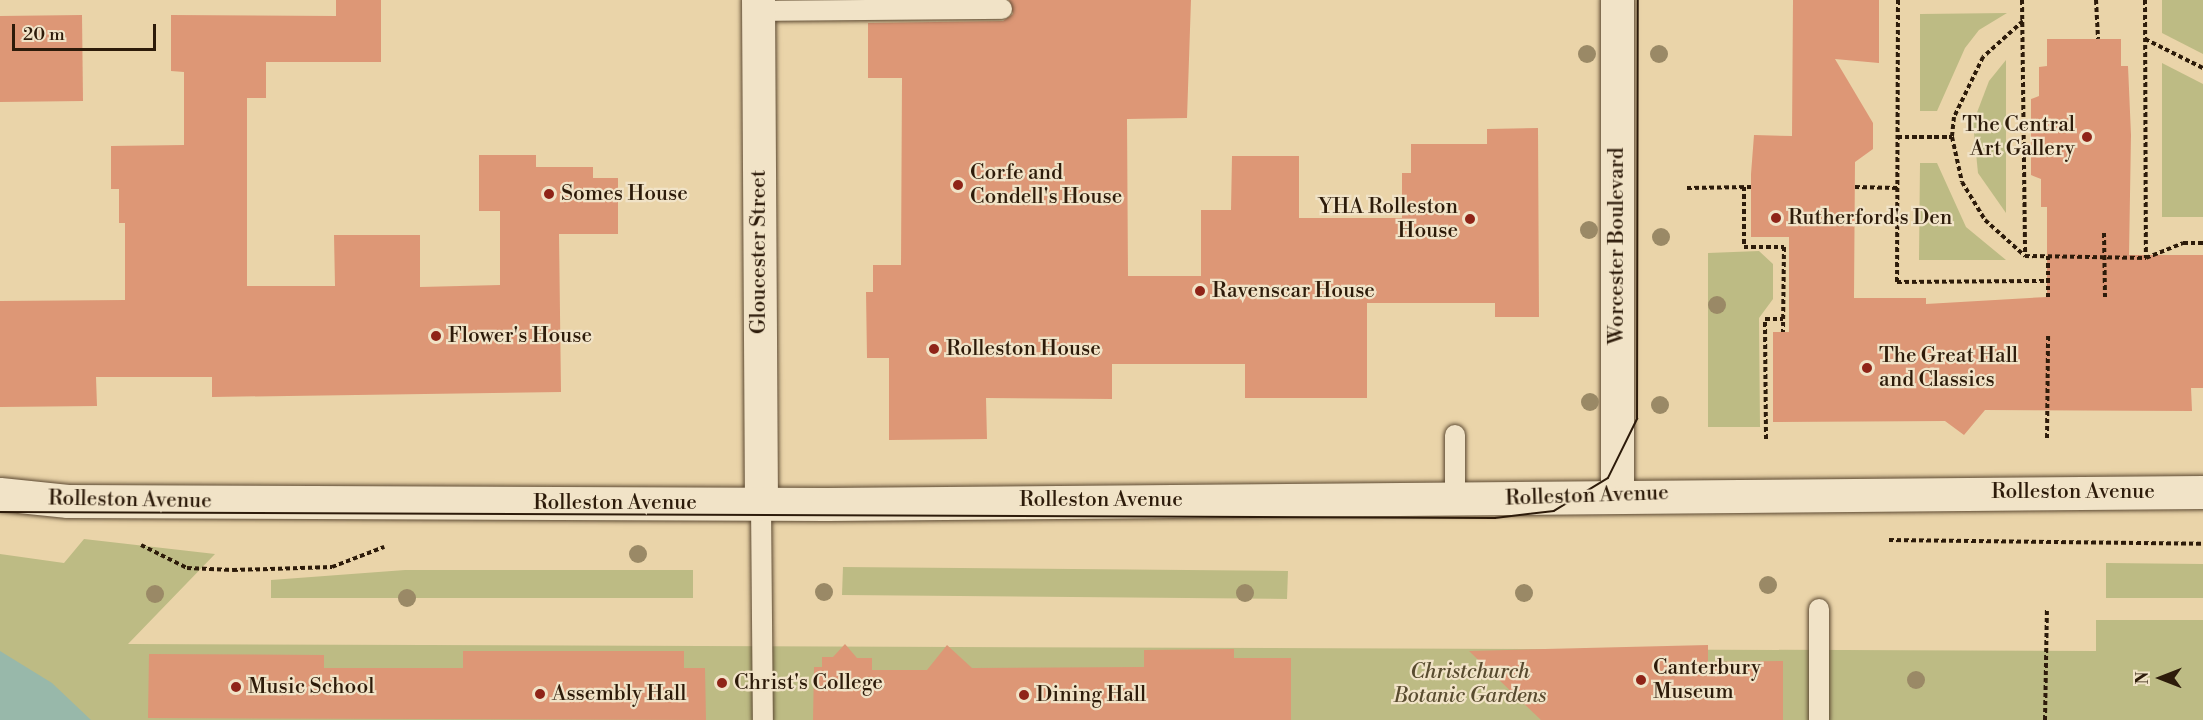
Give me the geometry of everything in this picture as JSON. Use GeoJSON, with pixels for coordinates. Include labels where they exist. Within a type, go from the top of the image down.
{"type":"FeatureCollection","features":[{"type":"Feature","properties":{"kind":"street","name":"Worcester Boulevard"},"geometry":{"type":"LineString","coordinates":[[1617,0],[1617,493]]}},
{"type":"Feature","properties":{"kind":"street","name":"Gloucester Street"},"geometry":{"type":"LineString","coordinates":[[758,6],[761,504]]}},
{"type":"Feature","properties":{"kind":"street","name":"Rolleston Avenue"},"geometry":{"type":"LineString","coordinates":[[0,494],[92,501],[761,504],[1455,499],[1617,493],[2203,492]]}},
{"type":"Feature","properties":{"kind":"lane"},"geometry":{"type":"LineString","coordinates":[[758,6],[1002,9]]}},
{"type":"Feature","properties":{"kind":"lane"},"geometry":{"type":"LineString","coordinates":[[1455,435],[1455,499]]}},
{"type":"Feature","properties":{"kind":"lane"},"geometry":{"type":"LineString","coordinates":[[761,504],[763,720]]}},
{"type":"Feature","properties":{"kind":"lane"},"geometry":{"type":"LineString","coordinates":[[1819,609],[1819,720]]}},
{"type":"Feature","properties":{"kind":"path"},"geometry":{"type":"LineString","coordinates":[[1898,0],[1897,282],[2048,281]]}},
{"type":"Feature","properties":{"kind":"path"},"geometry":{"type":"LineString","coordinates":[[2022,0],[2025,256]]}},
{"type":"Feature","properties":{"kind":"path"},"geometry":{"type":"LineString","coordinates":[[2096,0],[2098,39]]}},
{"type":"Feature","properties":{"kind":"path"},"geometry":{"type":"LineString","coordinates":[[2145,0],[2146,258]]}},
{"type":"Feature","properties":{"kind":"path"},"geometry":{"type":"LineString","coordinates":[[2023,21],[1983,57],[1960,97],[1952,137],[1972,202],[2025,256],[2146,258],[2183,243],[2203,243]]}},
{"type":"Feature","properties":{"kind":"path"},"geometry":{"type":"LineString","coordinates":[[2145,39],[2203,68]]}},
{"type":"Feature","properties":{"kind":"path"},"geometry":{"type":"LineString","coordinates":[[1897,137],[1952,137]]}},
{"type":"Feature","properties":{"kind":"path"},"geometry":{"type":"LineString","coordinates":[[1744,187],[1744,247],[1784,247],[1783,332]]}},
{"type":"Feature","properties":{"kind":"path"},"geometry":{"type":"LineString","coordinates":[[1687,188],[1751,187]]}},
{"type":"Feature","properties":{"kind":"path"},"geometry":{"type":"LineString","coordinates":[[1855,187],[1897,188]]}},
{"type":"Feature","properties":{"kind":"path"},"geometry":{"type":"LineString","coordinates":[[2104,233],[2104,297]]}},
{"type":"Feature","properties":{"kind":"path"},"geometry":{"type":"LineString","coordinates":[[2048,256],[2048,297]]}},
{"type":"Feature","properties":{"kind":"path"},"geometry":{"type":"LineString","coordinates":[[1766,439],[1765,319],[1783,319]]}},
{"type":"Feature","properties":{"kind":"path"},"geometry":{"type":"LineString","coordinates":[[2047,438],[2048,335]]}},
{"type":"Feature","properties":{"kind":"path"},"geometry":{"type":"LineString","coordinates":[[2045,720],[2047,609]]}},
{"type":"Feature","properties":{"kind":"green space"},"geometry":{"type":"Polygon","coordinates":[[[2162,0],[2203,0],[2203,54],[2162,33],[2162,0]]]}},
{"type":"Feature","properties":{"kind":"green space"},"geometry":{"type":"Polygon","coordinates":[[[2007,13],[1979,30],[1965,48],[1937,111],[1920,111],[1920,14],[2007,13]]]}},
{"type":"Feature","properties":{"kind":"green space"},"geometry":{"type":"Polygon","coordinates":[[[2006,60],[2006,213],[1978,173],[1973,123],[1989,81],[2006,60]]]}},
{"type":"Feature","properties":{"kind":"green space"},"geometry":{"type":"Polygon","coordinates":[[[2162,63],[2203,84],[2203,217],[2162,217],[2162,63]]]}},
{"type":"Feature","properties":{"kind":"green space"},"geometry":{"type":"Polygon","coordinates":[[[1920,163],[1937,163],[1966,227],[2006,260],[1919,260],[1920,163]]]}},
{"type":"Feature","properties":{"kind":"green space"},"geometry":{"type":"Polygon","coordinates":[[[1759,251],[1773,264],[1773,299],[1759,318],[1760,427],[1708,427],[1708,253],[1759,251]]]}},
{"type":"Feature","properties":{"kind":"green space","name":"Christchurch Botanic Gardens"},"geometry":{"type":"Polygon","coordinates":[[[84,539],[215,554],[128,644],[2096,651],[2096,620],[2203,620],[2203,720],[0,720],[0,554],[64,563],[84,539]]]}},
{"type":"Feature","properties":{"kind":"green space"},"geometry":{"type":"Polygon","coordinates":[[[2106,563],[2203,564],[2203,598],[2106,598],[2106,563]]]}},
{"type":"Feature","properties":{"kind":"green space"},"geometry":{"type":"Polygon","coordinates":[[[843,567],[1288,571],[1287,599],[842,595],[843,567]]]}},
{"type":"Feature","properties":{"kind":"green space"},"geometry":{"type":"Polygon","coordinates":[[[405,570],[693,570],[693,598],[271,598],[271,580],[405,570]]]}},
{"type":"Feature","properties":{"kind":"shaded area"},"geometry":{"type":"Polygon","coordinates":[[[0,651],[52,683],[91,720],[0,720],[0,651]]]}},
{"type":"Feature","properties":{"kind":"building"},"geometry":{"type":"Polygon","coordinates":[[[336,0],[381,0],[381,62],[266,62],[266,98],[247,98],[247,286],[335,286],[334,235],[420,235],[420,287],[500,285],[500,211],[479,211],[479,155],[536,155],[536,167],[593,167],[593,178],[618,178],[618,234],[559,234],[561,392],[212,397],[212,377],[96,377],[97,406],[0,407],[0,301],[125,300],[125,223],[119,223],[119,189],[111,189],[111,146],[184,145],[184,72],[171,71],[171,15],[336,16],[336,0]]]}},
{"type":"Feature","properties":{"kind":"building"},"geometry":{"type":"Polygon","coordinates":[[[1009,0],[1191,0],[1187,118],[1127,119],[1128,276],[1201,276],[1201,210],[1231,210],[1232,156],[1299,156],[1299,218],[1402,218],[1402,173],[1411,173],[1411,144],[1487,144],[1487,129],[1538,128],[1539,317],[1495,317],[1495,303],[1367,303],[1367,398],[1245,398],[1245,364],[1112,364],[1112,399],[986,398],[987,439],[889,440],[889,358],[867,358],[866,292],[873,292],[873,265],[901,265],[902,78],[868,78],[868,23],[1003,21],[1013,14],[1009,0]]]}},
{"type":"Feature","properties":{"kind":"building"},"geometry":{"type":"Polygon","coordinates":[[[1793,0],[1879,0],[1879,63],[1835,59],[1873,123],[1873,149],[1855,162],[1854,298],[1926,298],[1926,304],[2047,297],[2047,207],[2041,207],[2041,179],[2031,175],[2031,99],[2039,96],[2039,67],[2047,66],[2047,39],[2121,39],[2121,66],[2128,66],[2131,135],[2129,255],[2203,255],[2203,388],[2191,388],[2192,411],[1985,410],[1964,435],[1945,421],[1773,422],[1773,332],[1789,332],[1789,237],[1751,237],[1751,174],[1754,135],[1792,136],[1793,0]]]}},
{"type":"Feature","properties":{"kind":"building"},"geometry":{"type":"Polygon","coordinates":[[[82,15],[83,101],[0,102],[0,16],[82,15]]]}},
{"type":"Feature","properties":{"kind":"building"},"geometry":{"type":"Polygon","coordinates":[[[845,644],[857,658],[872,658],[872,670],[927,670],[947,645],[972,668],[1144,667],[1144,650],[1234,649],[1234,658],[1291,658],[1291,720],[813,720],[814,667],[822,667],[822,657],[833,657],[845,644]]]}},
{"type":"Feature","properties":{"kind":"building","name":"Canterbury Museum"},"geometry":{"type":"Polygon","coordinates":[[[1708,645],[1708,662],[1783,661],[1783,720],[1541,720],[1469,651],[1708,645]]]}},
{"type":"Feature","properties":{"kind":"building","name":"Assembly Hall"},"geometry":{"type":"Polygon","coordinates":[[[463,651],[684,651],[684,668],[705,668],[706,720],[148,718],[149,654],[324,655],[324,668],[463,668],[463,651]]]}},
{"type":"Feature","properties":{"kind":"tram line"},"geometry":{"type":"LineString","coordinates":[[0,512],[1495,518],[1554,511],[1608,478],[1637,419],[1638,0]]}},
{"type":"Feature","properties":{"kind":"place","name":"The Central Art Gallery"},"geometry":{"type":"Point","coordinates":[2087,137]}},
{"type":"Feature","properties":{"kind":"place","name":"Corfe and Condell's House"},"geometry":{"type":"Point","coordinates":[958,185]}},
{"type":"Feature","properties":{"kind":"place","name":"Somes House"},"geometry":{"type":"Point","coordinates":[549,194]}},
{"type":"Feature","properties":{"kind":"place","name":"Rutherford's Den"},"geometry":{"type":"Point","coordinates":[1776,218]}},
{"type":"Feature","properties":{"kind":"place","name":"YHA Rolleston House"},"geometry":{"type":"Point","coordinates":[1470,219]}},
{"type":"Feature","properties":{"kind":"place","name":"Ravenscar House"},"geometry":{"type":"Point","coordinates":[1200,291]}},
{"type":"Feature","properties":{"kind":"place","name":"Flower's House"},"geometry":{"type":"Point","coordinates":[436,336]}},
{"type":"Feature","properties":{"kind":"place","name":"Rolleston House"},"geometry":{"type":"Point","coordinates":[934,349]}},
{"type":"Feature","properties":{"kind":"place","name":"The Great Hall and Classics"},"geometry":{"type":"Point","coordinates":[1867,368]}},
{"type":"Feature","properties":{"kind":"place","name":"Canterbury Museum"},"geometry":{"type":"Point","coordinates":[1641,680]}},
{"type":"Feature","properties":{"kind":"place","name":"Christ's College"},"geometry":{"type":"Point","coordinates":[722,683]}},
{"type":"Feature","properties":{"kind":"place","name":"Music School"},"geometry":{"type":"Point","coordinates":[236,687]}},
{"type":"Feature","properties":{"kind":"place","name":"Assembly Hall"},"geometry":{"type":"Point","coordinates":[540,694]}},
{"type":"Feature","properties":{"kind":"place","name":"Dining Hall"},"geometry":{"type":"Point","coordinates":[1024,695]}}]}
